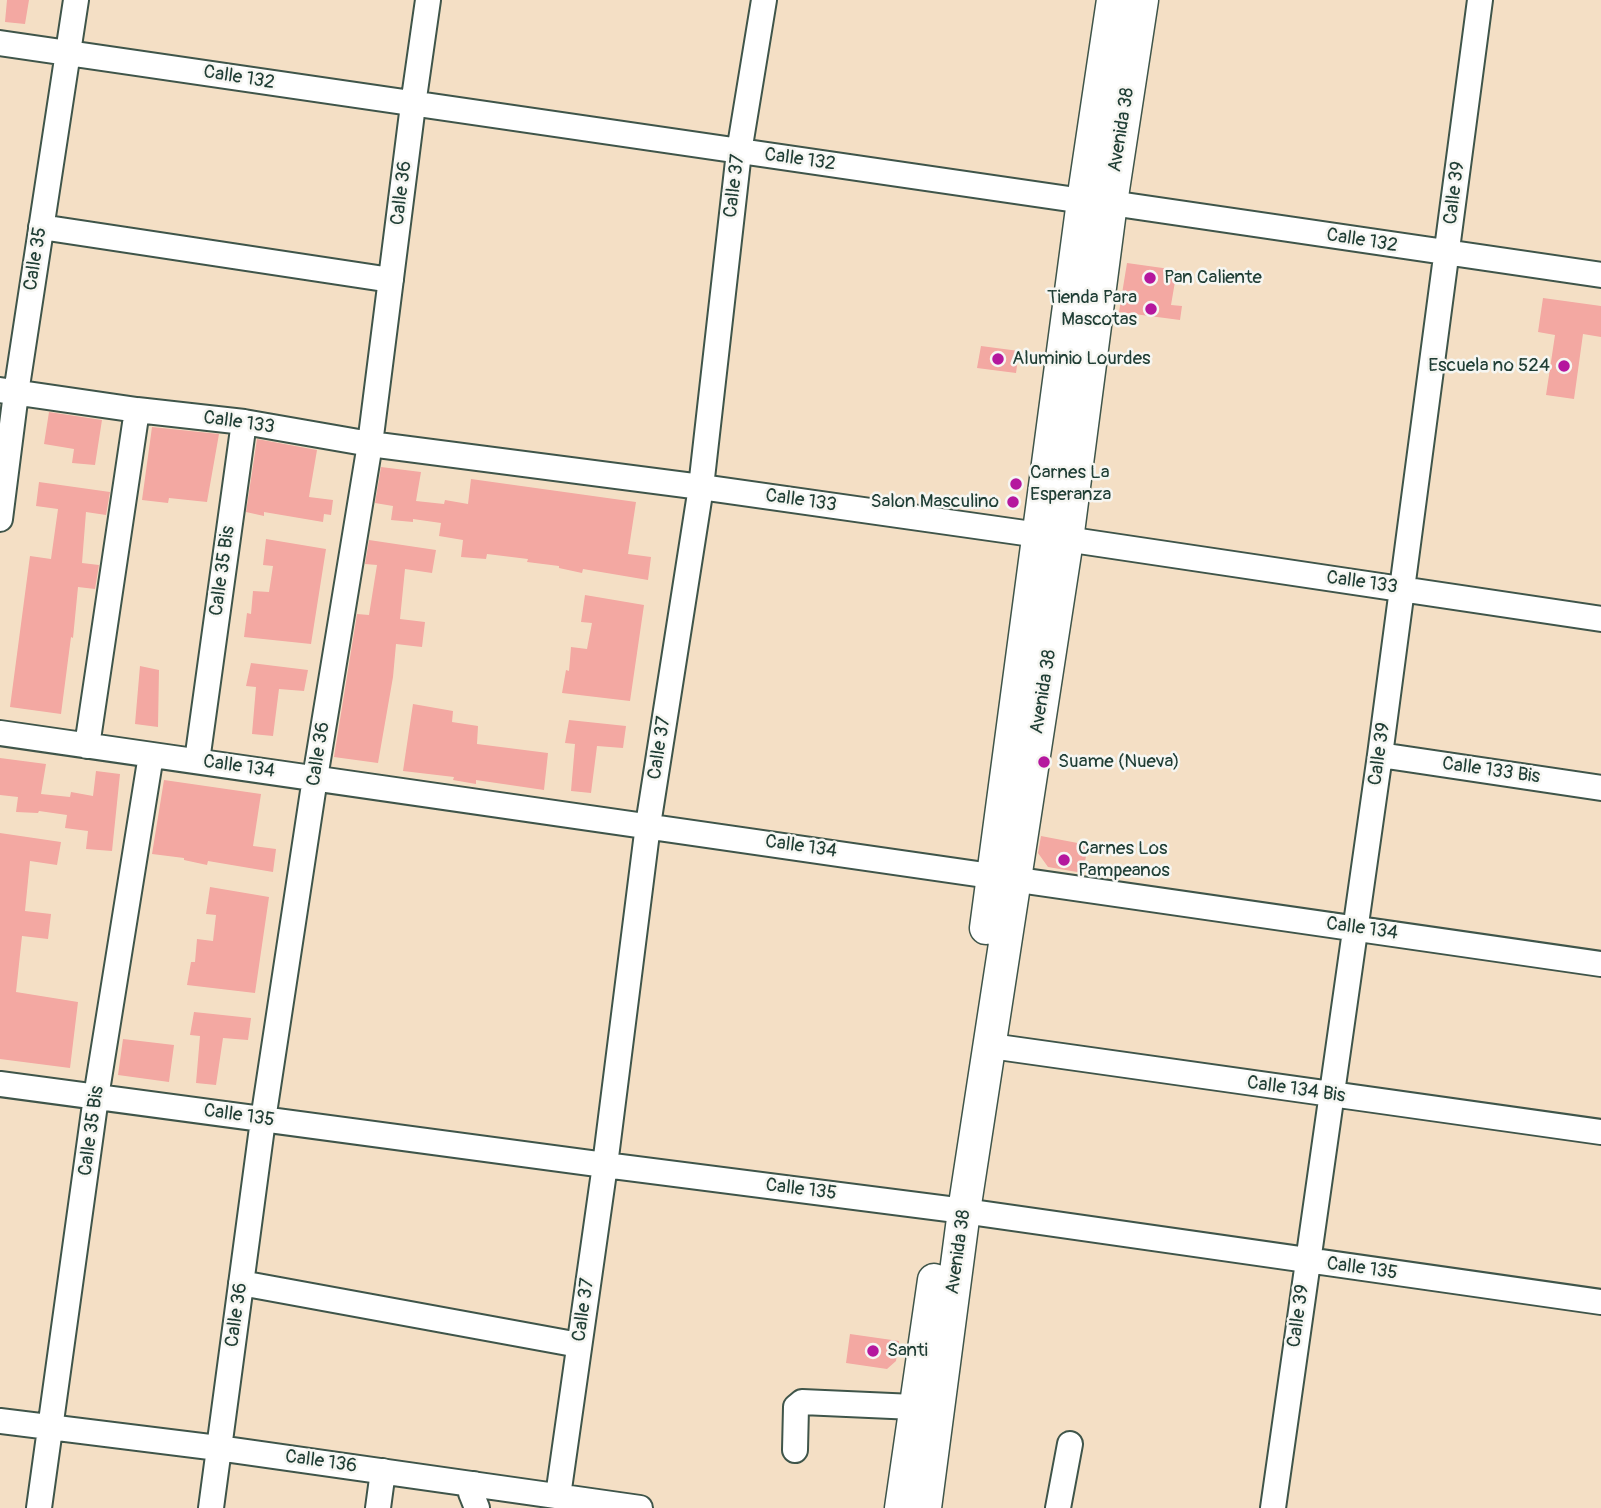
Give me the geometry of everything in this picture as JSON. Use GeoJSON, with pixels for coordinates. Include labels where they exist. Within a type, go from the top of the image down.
{"type":"FeatureCollection","features":[{"type":"Feature","properties":{"kind":"main road","name":"Avenida 38"},"geometry":{"type":"LineString","coordinates":[[925,1508],[954,1210],[1005,877],[1097,202],[1113,0]]}},
{"type":"Feature","properties":{"kind":"main road","name":"Avenida 38"},"geometry":{"type":"LineString","coordinates":[[1097,202],[1142,0]]}},
{"type":"Feature","properties":{"kind":"main road","name":"Avenida 38"},"geometry":{"type":"LineString","coordinates":[[901,1508],[914,1407],[991,1046],[1005,877]]}},
{"type":"Feature","properties":{"kind":"street","name":"Calle 35"},"geometry":{"type":"LineString","coordinates":[[0,519],[8,391],[41,227],[76,0]]}},
{"type":"Feature","properties":{"kind":"street","name":"Calle 36"},"geometry":{"type":"LineString","coordinates":[[211,1508],[263,1120],[315,778],[370,444],[428,0]]}},
{"type":"Feature","properties":{"kind":"street","name":"Calle 37"},"geometry":{"type":"LineString","coordinates":[[558,1496],[605,1166],[648,825],[701,487],[739,152],[764,0]]}},
{"type":"Feature","properties":{"kind":"street","name":"Calle 39"},"geometry":{"type":"LineString","coordinates":[[1273,1508],[1380,755],[1480,0]]}},
{"type":"Feature","properties":{"kind":"street","name":"Calle 132"},"geometry":{"type":"LineString","coordinates":[[0,43],[68,51],[413,105],[1601,275]]}},
{"type":"Feature","properties":{"kind":"street"},"geometry":{"type":"LineString","coordinates":[[41,227],[391,280]]}},
{"type":"Feature","properties":{"kind":"street","name":"Calle 133"},"geometry":{"type":"LineString","coordinates":[[8,391],[244,422],[370,444],[1053,537],[1601,619]]}},
{"type":"Feature","properties":{"kind":"street"},"geometry":{"type":"LineString","coordinates":[[87,746],[137,410]]}},
{"type":"Feature","properties":{"kind":"street","name":"Calle 35 Bis"},"geometry":{"type":"LineString","coordinates":[[197,761],[244,422]]}},
{"type":"Feature","properties":{"kind":"street","name":"Calle 134"},"geometry":{"type":"LineString","coordinates":[[0,733],[1601,964]]}},
{"type":"Feature","properties":{"kind":"street","name":"Calle 35 Bis"},"geometry":{"type":"LineString","coordinates":[[39,1508],[96,1097],[150,755]]}},
{"type":"Feature","properties":{"kind":"street","name":"Calle 133 Bis"},"geometry":{"type":"LineString","coordinates":[[1380,755],[1601,788]]}},
{"type":"Feature","properties":{"kind":"street","name":"Calle 134 Bis"},"geometry":{"type":"LineString","coordinates":[[991,1046],[1601,1132]]}},
{"type":"Feature","properties":{"kind":"street","name":"Calle 135"},"geometry":{"type":"LineString","coordinates":[[0,1084],[954,1210],[1601,1302]]}},
{"type":"Feature","properties":{"kind":"street"},"geometry":{"type":"LineString","coordinates":[[242,1283],[579,1345]]}},
{"type":"Feature","properties":{"kind":"street"},"geometry":{"type":"LineString","coordinates":[[795,1450],[796,1407],[802,1402],[914,1407]]}},
{"type":"Feature","properties":{"kind":"street","name":"Calle 136"},"geometry":{"type":"LineString","coordinates":[[0,1421],[383,1471],[475,1496],[558,1496],[640,1508]]}},
{"type":"Feature","properties":{"kind":"street"},"geometry":{"type":"LineString","coordinates":[[1058,1508],[1070,1444]]}},
{"type":"Feature","properties":{"kind":"street"},"geometry":{"type":"LineString","coordinates":[[378,1508],[383,1471]]}},
{"type":"Feature","properties":{"kind":"building"},"geometry":{"type":"Polygon","coordinates":[[[7,0],[29,0],[25,24],[5,22],[7,0]]]}},
{"type":"Feature","properties":{"kind":"building"},"geometry":{"type":"Polygon","coordinates":[[[1127,263],[1177,270],[1171,305],[1182,306],[1180,320],[1119,312],[1127,263]]]}},
{"type":"Feature","properties":{"kind":"building","name":"Escuela no 524"},"geometry":{"type":"Polygon","coordinates":[[[1543,298],[1601,306],[1601,337],[1583,334],[1574,399],[1546,395],[1555,335],[1538,332],[1543,298]]]}},
{"type":"Feature","properties":{"kind":"building","name":"Aluminio Lourdes"},"geometry":{"type":"Polygon","coordinates":[[[981,346],[1019,351],[1016,373],[977,368],[981,346]]]}},
{"type":"Feature","properties":{"kind":"building"},"geometry":{"type":"Polygon","coordinates":[[[49,412],[102,420],[95,465],[72,463],[74,449],[44,444],[49,412]]]}},
{"type":"Feature","properties":{"kind":"building"},"geometry":{"type":"Polygon","coordinates":[[[152,427],[219,434],[207,502],[169,498],[168,503],[142,500],[152,427]]]}},
{"type":"Feature","properties":{"kind":"building"},"geometry":{"type":"Polygon","coordinates":[[[257,439],[317,450],[309,497],[333,500],[331,515],[324,514],[323,522],[264,512],[264,516],[246,512],[257,439]]]}},
{"type":"Feature","properties":{"kind":"building"},"geometry":{"type":"Polygon","coordinates":[[[381,467],[421,472],[416,501],[444,504],[445,500],[468,504],[471,479],[636,502],[628,554],[651,557],[648,580],[583,569],[582,573],[559,566],[527,562],[528,559],[487,554],[486,559],[461,557],[463,540],[439,536],[441,523],[413,519],[413,522],[391,520],[393,506],[375,503],[381,467]]]}},
{"type":"Feature","properties":{"kind":"building"},"geometry":{"type":"Polygon","coordinates":[[[39,482],[110,492],[106,515],[86,512],[82,563],[99,565],[95,589],[78,587],[61,714],[10,707],[30,556],[51,559],[58,509],[36,506],[39,482]]]}},
{"type":"Feature","properties":{"kind":"building"},"geometry":{"type":"Polygon","coordinates":[[[266,539],[326,549],[311,644],[244,637],[247,613],[251,614],[253,591],[269,592],[273,566],[263,565],[266,539]]]}},
{"type":"Feature","properties":{"kind":"building"},"geometry":{"type":"Polygon","coordinates":[[[369,540],[436,550],[432,573],[405,569],[400,619],[425,622],[422,647],[396,644],[378,763],[334,757],[357,614],[369,615],[377,565],[365,564],[369,540]]]}},
{"type":"Feature","properties":{"kind":"building"},"geometry":{"type":"Polygon","coordinates":[[[585,595],[644,605],[630,701],[562,693],[566,670],[569,671],[571,647],[587,649],[592,623],[581,622],[585,595]]]}},
{"type":"Feature","properties":{"kind":"building"},"geometry":{"type":"Polygon","coordinates":[[[251,663],[308,670],[304,691],[279,689],[273,736],[252,734],[256,687],[246,686],[251,663]]]}},
{"type":"Feature","properties":{"kind":"building"},"geometry":{"type":"Polygon","coordinates":[[[140,666],[159,670],[158,727],[135,724],[140,666]]]}},
{"type":"Feature","properties":{"kind":"building"},"geometry":{"type":"Polygon","coordinates":[[[413,704],[453,711],[452,722],[478,726],[477,744],[548,753],[544,790],[476,780],[476,784],[453,780],[454,777],[403,771],[413,704]]]}},
{"type":"Feature","properties":{"kind":"building"},"geometry":{"type":"Polygon","coordinates":[[[569,720],[626,726],[623,748],[597,746],[591,793],[571,791],[575,744],[565,743],[569,720]]]}},
{"type":"Feature","properties":{"kind":"building"},"geometry":{"type":"Polygon","coordinates":[[[0,758],[46,764],[41,794],[70,797],[71,792],[93,796],[96,771],[120,774],[112,851],[86,849],[88,831],[65,828],[67,815],[39,811],[16,812],[18,797],[0,795],[0,758]]]}},
{"type":"Feature","properties":{"kind":"building"},"geometry":{"type":"Polygon","coordinates":[[[164,780],[261,794],[253,846],[276,849],[273,872],[208,861],[207,865],[184,858],[152,854],[164,780]]]}},
{"type":"Feature","properties":{"kind":"building"},"geometry":{"type":"Polygon","coordinates":[[[0,833],[61,842],[57,865],[30,861],[25,911],[51,914],[48,939],[22,936],[16,992],[78,1002],[70,1068],[0,1059],[0,833]]]}},
{"type":"Feature","properties":{"kind":"building","name":"Carnes Los Pampeanos"},"geometry":{"type":"Polygon","coordinates":[[[1041,836],[1088,845],[1083,873],[1048,867],[1038,853],[1041,836]]]}},
{"type":"Feature","properties":{"kind":"building"},"geometry":{"type":"Polygon","coordinates":[[[210,887],[269,897],[255,993],[187,985],[191,962],[195,962],[197,939],[213,941],[216,915],[206,914],[210,887]]]}},
{"type":"Feature","properties":{"kind":"building"},"geometry":{"type":"Polygon","coordinates":[[[194,1012],[251,1018],[248,1040],[223,1038],[216,1085],[196,1083],[200,1036],[190,1035],[194,1012]]]}},
{"type":"Feature","properties":{"kind":"building"},"geometry":{"type":"Polygon","coordinates":[[[123,1039],[174,1045],[169,1082],[118,1075],[123,1039]]]}},
{"type":"Feature","properties":{"kind":"building","name":"Santi"},"geometry":{"type":"Polygon","coordinates":[[[850,1334],[899,1341],[896,1361],[887,1369],[846,1363],[850,1334]]]}},
{"type":"Feature","properties":{"kind":"place","name":"Pan Caliente"},"geometry":{"type":"Point","coordinates":[1150,278]}},
{"type":"Feature","properties":{"kind":"place","name":"Tienda Para Mascotas"},"geometry":{"type":"Point","coordinates":[1151,309]}},
{"type":"Feature","properties":{"kind":"place","name":"Aluminio Lourdes"},"geometry":{"type":"Point","coordinates":[998,359]}},
{"type":"Feature","properties":{"kind":"place","name":"Escuela no 524"},"geometry":{"type":"Point","coordinates":[1564,366]}},
{"type":"Feature","properties":{"kind":"place","name":"Carnes La Esperanza"},"geometry":{"type":"Point","coordinates":[1016,484]}},
{"type":"Feature","properties":{"kind":"place","name":"Salon Masculino"},"geometry":{"type":"Point","coordinates":[1013,502]}},
{"type":"Feature","properties":{"kind":"place","name":"Suame (Nueva)"},"geometry":{"type":"Point","coordinates":[1044,762]}},
{"type":"Feature","properties":{"kind":"place","name":"Carnes Los Pampeanos"},"geometry":{"type":"Point","coordinates":[1064,860]}},
{"type":"Feature","properties":{"kind":"place","name":"Santi"},"geometry":{"type":"Point","coordinates":[873,1351]}}]}
